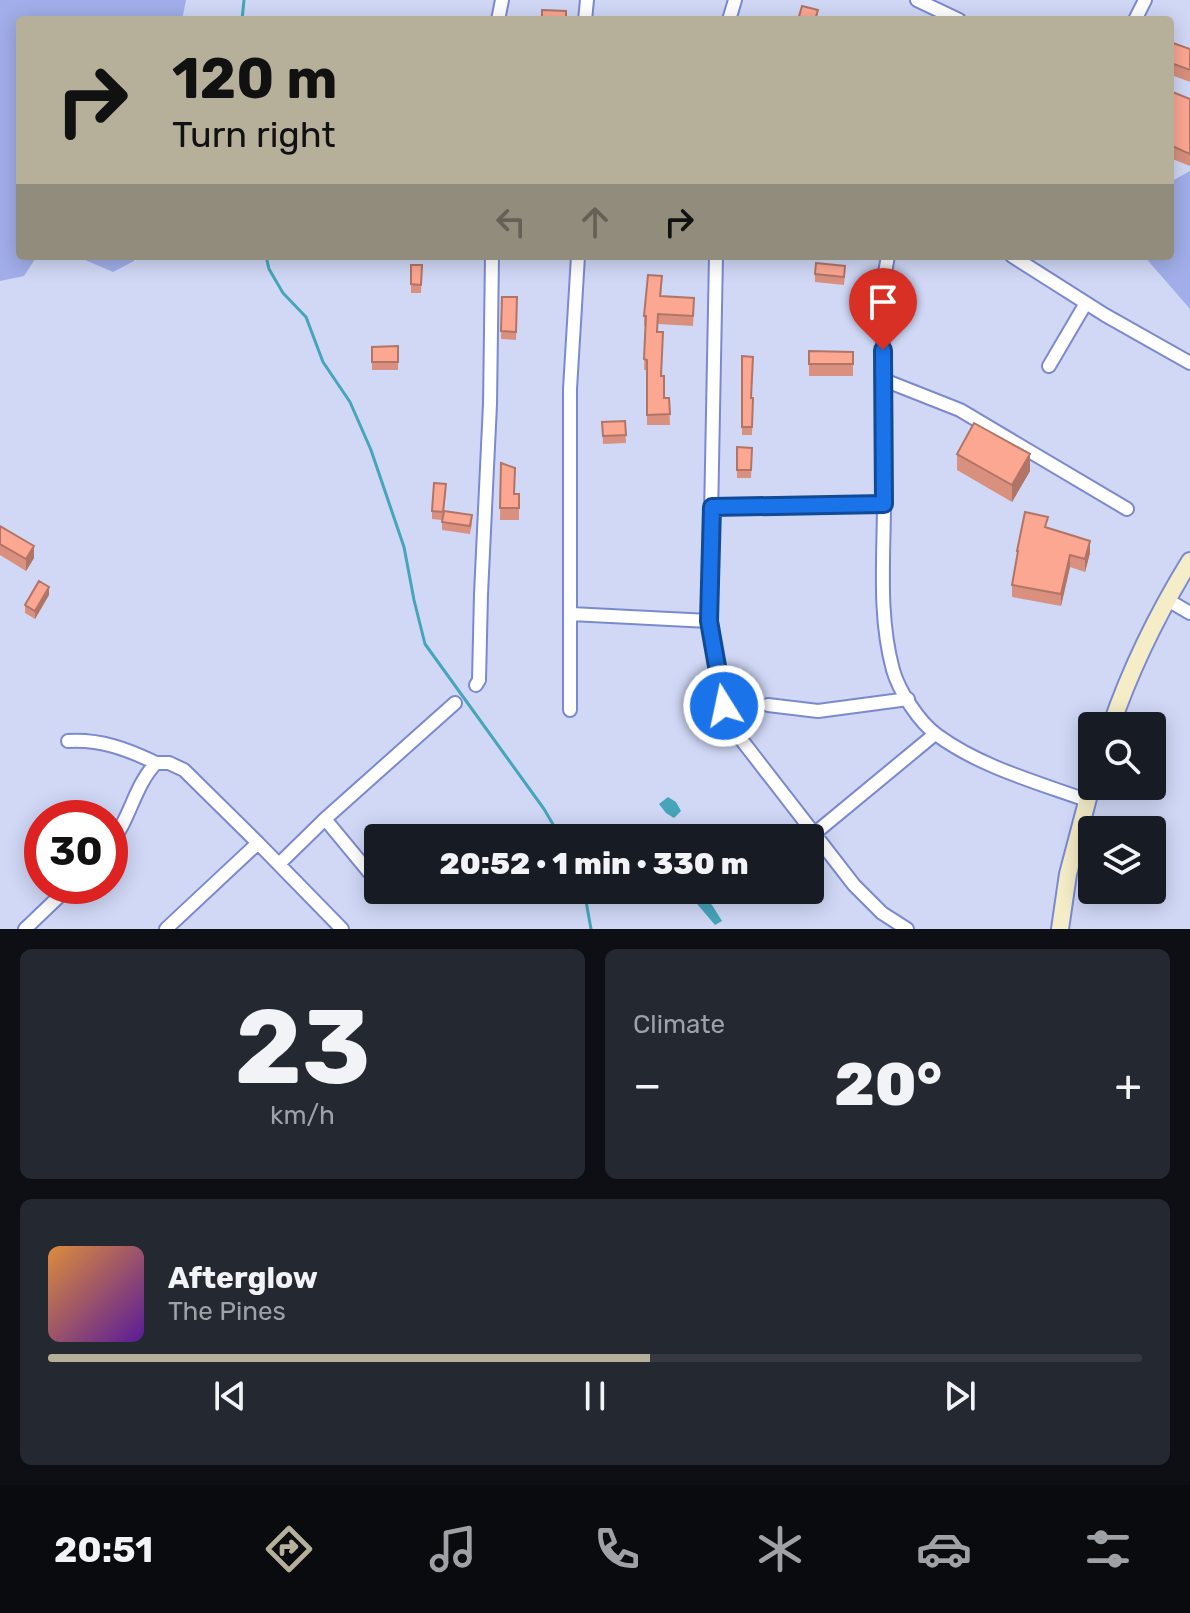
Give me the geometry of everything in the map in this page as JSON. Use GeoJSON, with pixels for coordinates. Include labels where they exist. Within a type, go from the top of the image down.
{"type":"FeatureCollection","features":[{"type":"Feature","properties":{"kind":"street"},"geometry":{"type":"LineString","coordinates":[[917,0],[951,16]]}},
{"type":"Feature","properties":{"kind":"street"},"geometry":{"type":"LineString","coordinates":[[476,685],[479,680],[490,404],[492,260]]}},
{"type":"Feature","properties":{"kind":"street"},"geometry":{"type":"LineString","coordinates":[[570,710],[570,389],[578,260]]}},
{"type":"Feature","properties":{"kind":"street"},"geometry":{"type":"LineString","coordinates":[[716,260],[709,621],[724,706],[730,722],[806,824]]}},
{"type":"Feature","properties":{"kind":"street"},"geometry":{"type":"LineString","coordinates":[[887,260],[882,289],[884,504],[881,574],[886,631],[894,673],[914,711],[935,734],[987,764],[1078,797]]}},
{"type":"Feature","properties":{"kind":"street"},"geometry":{"type":"LineString","coordinates":[[1021,260],[1086,303],[1190,363]]}},
{"type":"Feature","properties":{"kind":"street"},"geometry":{"type":"LineString","coordinates":[[1049,366],[1086,303]]}},
{"type":"Feature","properties":{"kind":"street"},"geometry":{"type":"LineString","coordinates":[[884,380],[960,410],[1127,509]]}},
{"type":"Feature","properties":{"kind":"street"},"geometry":{"type":"LineString","coordinates":[[712,507],[884,504]]}},
{"type":"Feature","properties":{"kind":"street"},"geometry":{"type":"LineString","coordinates":[[1116,712],[1166,599],[1190,561]]}},
{"type":"Feature","properties":{"kind":"street"},"geometry":{"type":"LineString","coordinates":[[1166,599],[1190,613]]}},
{"type":"Feature","properties":{"kind":"street"},"geometry":{"type":"LineString","coordinates":[[571,614],[709,621]]}},
{"type":"Feature","properties":{"kind":"street"},"geometry":{"type":"LineString","coordinates":[[768,705],[818,711],[908,699]]}},
{"type":"Feature","properties":{"kind":"street"},"geometry":{"type":"LineString","coordinates":[[279,864],[455,703]]}},
{"type":"Feature","properties":{"kind":"street"},"geometry":{"type":"LineString","coordinates":[[824,826],[935,734]]}},
{"type":"Feature","properties":{"kind":"street"},"geometry":{"type":"LineString","coordinates":[[68,741],[98,741],[184,770],[342,929]]}},
{"type":"Feature","properties":{"kind":"street"},"geometry":{"type":"LineString","coordinates":[[128,814],[148,772],[156,763]]}},
{"type":"Feature","properties":{"kind":"street"},"geometry":{"type":"LineString","coordinates":[[1060,929],[1068,874],[1086,800]]}},
{"type":"Feature","properties":{"kind":"street"},"geometry":{"type":"LineString","coordinates":[[325,819],[364,866]]}},
{"type":"Feature","properties":{"kind":"street"},"geometry":{"type":"LineString","coordinates":[[166,929],[258,843]]}},
{"type":"Feature","properties":{"kind":"street"},"geometry":{"type":"LineString","coordinates":[[824,846],[882,913],[907,929]]}},
{"type":"Feature","properties":{"kind":"street"},"geometry":{"type":"LineString","coordinates":[[25,929],[51,904]]}},
{"type":"Feature","properties":{"kind":"shaded area"},"geometry":{"type":"Polygon","coordinates":[[[0,0],[186,0],[183,16],[16,16],[16,260],[34,260],[24,276],[0,281],[0,0]]]}},
{"type":"Feature","properties":{"kind":"shaded area"},"geometry":{"type":"Polygon","coordinates":[[[1190,171],[1190,309],[1147,260],[1174,260],[1174,180],[1190,171]]]}},
{"type":"Feature","properties":{"kind":"shaded area"},"geometry":{"type":"Polygon","coordinates":[[[85,260],[134,260],[113,272],[85,260]]]}},
{"type":"Feature","properties":{"kind":"shaded area"},"geometry":{"type":"Polygon","coordinates":[[[668,797],[676,802],[681,811],[674,818],[659,804],[668,797]]]}},
{"type":"Feature","properties":{"kind":"shaded area"},"geometry":{"type":"Polygon","coordinates":[[[697,904],[712,905],[722,921],[715,925],[697,904]]]}},
{"type":"Feature","properties":{"kind":"building"},"geometry":{"type":"Polygon","coordinates":[[[802,6],[818,10],[816,16],[799,16],[802,6]]]}},
{"type":"Feature","properties":{"kind":"building"},"geometry":{"type":"Polygon","coordinates":[[[542,10],[566,11],[566,16],[542,16],[542,10]]]}},
{"type":"Feature","properties":{"kind":"building"},"geometry":{"type":"Polygon","coordinates":[[[1174,43],[1190,49],[1190,70],[1174,64],[1174,43]]]}},
{"type":"Feature","properties":{"kind":"building"},"geometry":{"type":"Polygon","coordinates":[[[1174,93],[1190,99],[1190,154],[1174,147],[1174,93]]]}},
{"type":"Feature","properties":{"kind":"building"},"geometry":{"type":"Polygon","coordinates":[[[816,263],[845,266],[844,277],[815,274],[816,263]]]}},
{"type":"Feature","properties":{"kind":"building"},"geometry":{"type":"Polygon","coordinates":[[[411,265],[422,265],[421,285],[411,284],[411,265]]]}},
{"type":"Feature","properties":{"kind":"building"},"geometry":{"type":"Polygon","coordinates":[[[648,275],[662,276],[660,296],[694,298],[693,316],[658,314],[657,332],[663,332],[661,376],[664,376],[664,398],[669,398],[670,414],[647,415],[644,316],[648,275]]]}},
{"type":"Feature","properties":{"kind":"building"},"geometry":{"type":"Polygon","coordinates":[[[502,297],[517,297],[516,332],[501,331],[502,297]]]}},
{"type":"Feature","properties":{"kind":"building"},"geometry":{"type":"Polygon","coordinates":[[[398,346],[398,362],[372,362],[372,347],[398,346]]]}},
{"type":"Feature","properties":{"kind":"building"},"geometry":{"type":"Polygon","coordinates":[[[809,351],[853,352],[853,364],[809,364],[809,351]]]}},
{"type":"Feature","properties":{"kind":"building"},"geometry":{"type":"Polygon","coordinates":[[[742,356],[753,357],[752,427],[742,427],[742,356]]]}},
{"type":"Feature","properties":{"kind":"building"},"geometry":{"type":"Polygon","coordinates":[[[625,421],[626,435],[603,436],[602,422],[625,421]]]}},
{"type":"Feature","properties":{"kind":"building"},"geometry":{"type":"Polygon","coordinates":[[[974,423],[1030,454],[1012,485],[957,454],[974,423]]]}},
{"type":"Feature","properties":{"kind":"building"},"geometry":{"type":"Polygon","coordinates":[[[737,447],[752,448],[751,470],[737,470],[737,447]]]}},
{"type":"Feature","properties":{"kind":"building"},"geometry":{"type":"Polygon","coordinates":[[[501,463],[515,468],[514,494],[519,494],[519,508],[500,508],[501,463]]]}},
{"type":"Feature","properties":{"kind":"building"},"geometry":{"type":"Polygon","coordinates":[[[434,483],[446,484],[443,512],[432,511],[434,483]]]}},
{"type":"Feature","properties":{"kind":"building"},"geometry":{"type":"Polygon","coordinates":[[[444,511],[472,515],[470,526],[442,522],[444,511]]]}},
{"type":"Feature","properties":{"kind":"building"},"geometry":{"type":"Polygon","coordinates":[[[1025,512],[1048,517],[1045,527],[1090,541],[1085,559],[1070,555],[1061,594],[1012,585],[1025,512]]]}},
{"type":"Feature","properties":{"kind":"building"},"geometry":{"type":"Polygon","coordinates":[[[0,526],[34,546],[26,559],[0,544],[0,526]]]}},
{"type":"Feature","properties":{"kind":"building"},"geometry":{"type":"Polygon","coordinates":[[[39,581],[49,587],[35,611],[25,605],[39,581]]]}},
{"type":"Feature","properties":{"kind":"waterway"},"geometry":{"type":"LineString","coordinates":[[242,16],[244,0]]}},
{"type":"Feature","properties":{"kind":"waterway"},"geometry":{"type":"LineString","coordinates":[[267,260],[283,293],[306,317],[323,362],[350,402],[371,450],[404,547],[425,644],[553,824]]}},
{"type":"Feature","properties":{"kind":"waterway"},"geometry":{"type":"LineString","coordinates":[[587,904],[591,929]]}},
{"type":"Feature","properties":{"kind":"route"},"geometry":{"type":"LineString","coordinates":[[724,706],[709,621],[712,507],[884,504],[883,350]]}}]}
